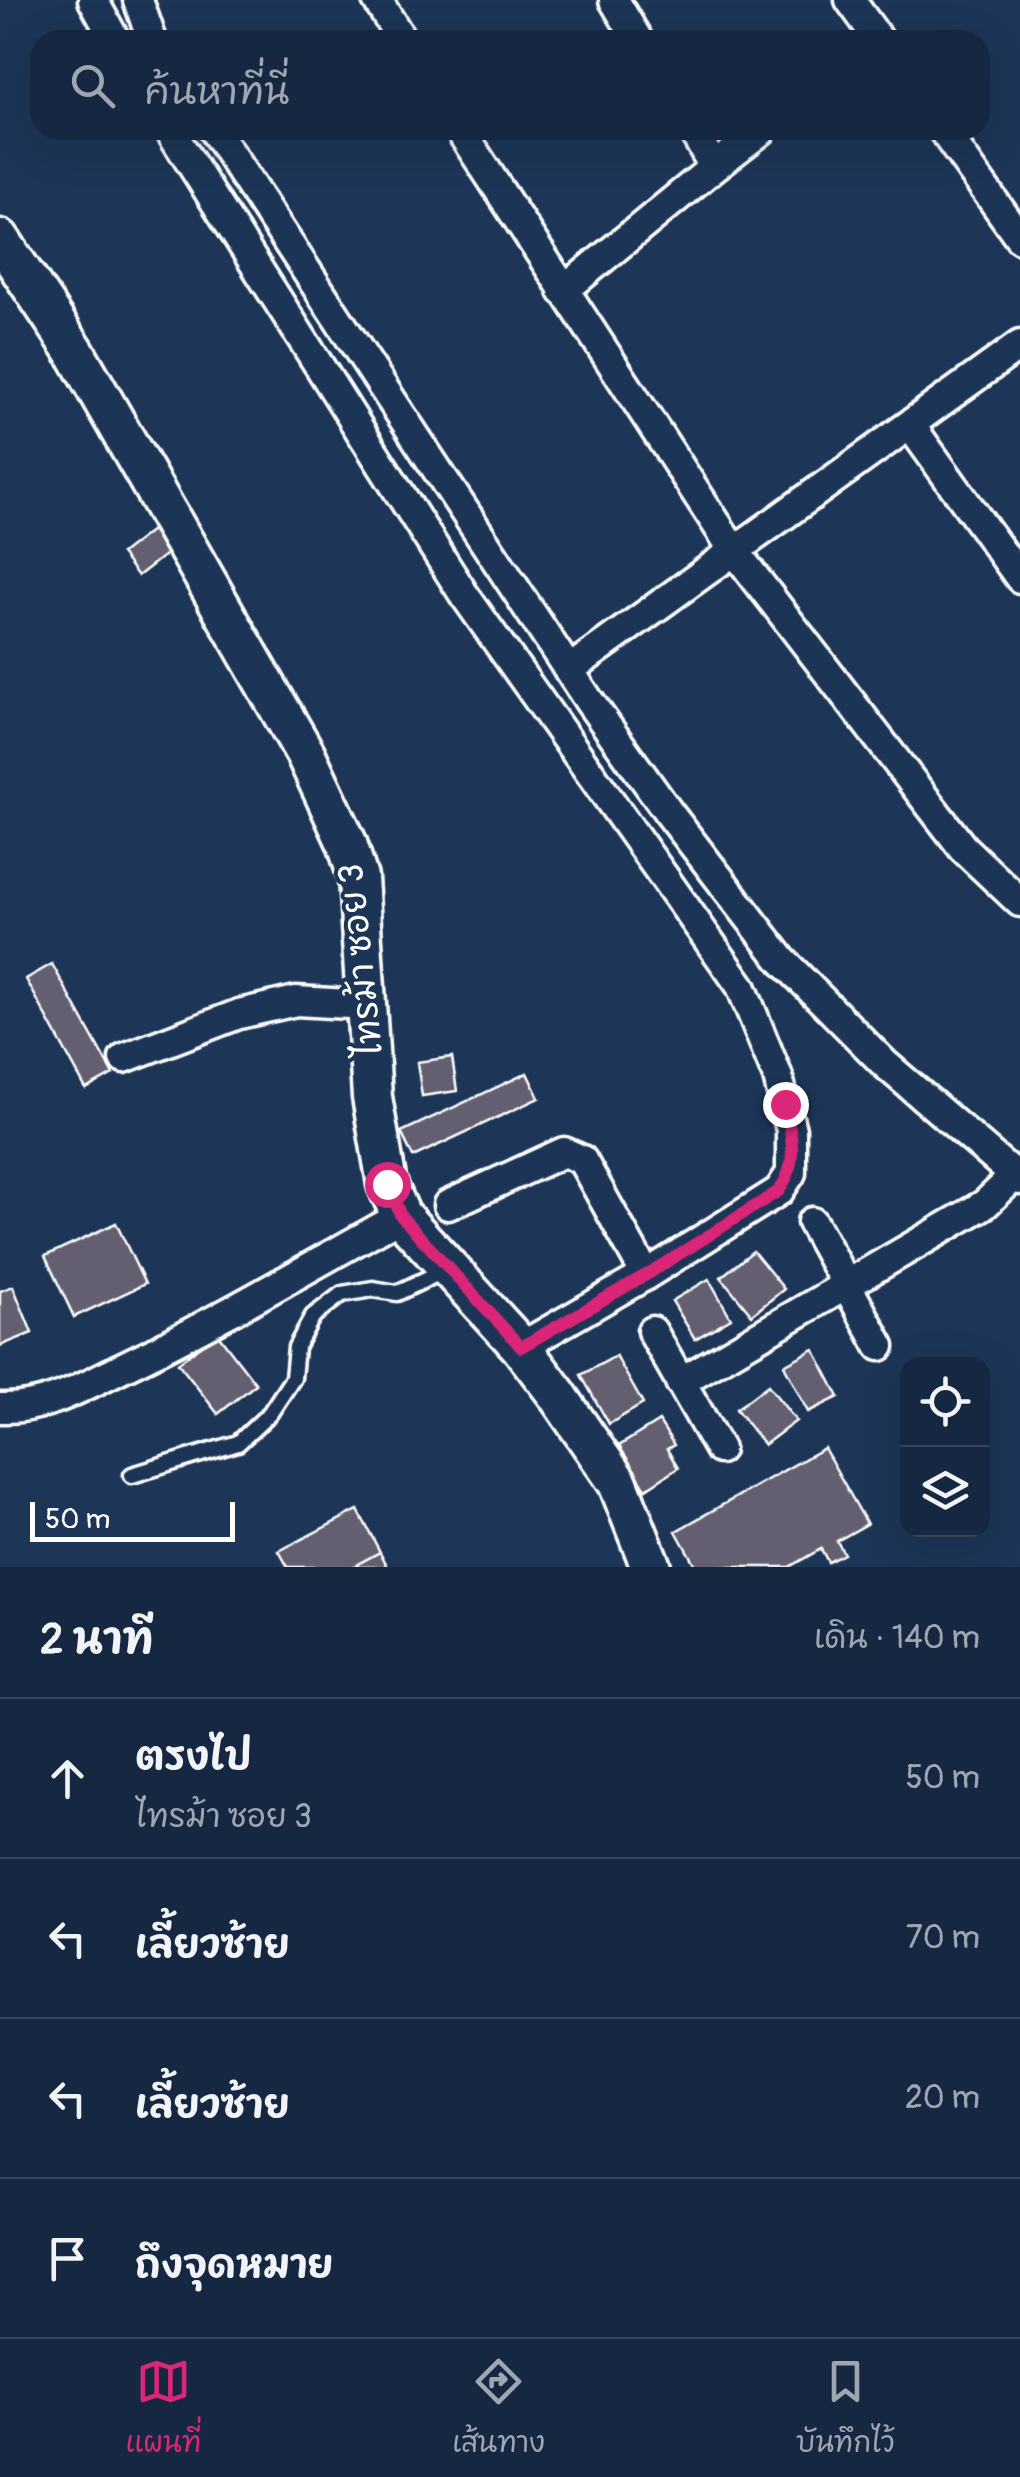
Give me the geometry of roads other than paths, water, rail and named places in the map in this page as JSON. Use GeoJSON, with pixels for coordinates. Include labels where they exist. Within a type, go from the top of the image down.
{"type":"FeatureCollection","features":[{"type":"Feature","properties":{"kind":"street"},"geometry":{"type":"LineString","coordinates":[[92,0],[109,30]]}},
{"type":"Feature","properties":{"kind":"street"},"geometry":{"type":"LineString","coordinates":[[138,0],[148,30]]}},
{"type":"Feature","properties":{"kind":"street"},"geometry":{"type":"LineString","coordinates":[[377,0],[396,30]]}},
{"type":"Feature","properties":{"kind":"street"},"geometry":{"type":"LineString","coordinates":[[614,0],[632,30]]}},
{"type":"Feature","properties":{"kind":"street"},"geometry":{"type":"LineString","coordinates":[[850,0],[871,30]]}},
{"type":"Feature","properties":{"kind":"street"},"geometry":{"type":"LineString","coordinates":[[176,140],[464,592],[741,986],[778,1078],[790,1130],[792,1172],[779,1191],[646,1275],[521,1347]]}},
{"type":"Feature","properties":{"kind":"street"},"geometry":{"type":"LineString","coordinates":[[221,140],[569,670],[669,813],[782,960],[885,1064],[1018,1175],[985,1204],[680,1382]]}},
{"type":"Feature","properties":{"kind":"street"},"geometry":{"type":"LineString","coordinates":[[466,140],[734,550],[963,848],[1020,902]]}},
{"type":"Feature","properties":{"kind":"street"},"geometry":{"type":"LineString","coordinates":[[698,140],[714,167]]}},
{"type":"Feature","properties":{"kind":"street"},"geometry":{"type":"LineString","coordinates":[[563,291],[749,140]]}},
{"type":"Feature","properties":{"kind":"street"},"geometry":{"type":"LineString","coordinates":[[950,140],[1020,238]]}},
{"type":"Feature","properties":{"kind":"street","name":"ไทรม้า ซอย 3"},"geometry":{"type":"LineString","coordinates":[[0,239],[74,350],[306,754],[355,862],[372,1098],[387,1184],[401,1216],[521,1347],[608,1467],[652,1567]]}},
{"type":"Feature","properties":{"kind":"street"},"geometry":{"type":"LineString","coordinates":[[569,670],[1020,345]]}},
{"type":"Feature","properties":{"kind":"street"},"geometry":{"type":"LineString","coordinates":[[910,425],[1020,578]]}},
{"type":"Feature","properties":{"kind":"street"},"geometry":{"type":"LineString","coordinates":[[124,1058],[239,1014],[296,1000],[368,1005]]}},
{"type":"Feature","properties":{"kind":"street"},"geometry":{"type":"LineString","coordinates":[[448,1205],[564,1152],[582,1160],[646,1275]]}},
{"type":"Feature","properties":{"kind":"street"},"geometry":{"type":"LineString","coordinates":[[0,1408],[19,1409],[54,1400],[133,1362],[401,1216]]}},
{"type":"Feature","properties":{"kind":"street"},"geometry":{"type":"LineString","coordinates":[[812,1222],[880,1346]]}},
{"type":"Feature","properties":{"kind":"street"},"geometry":{"type":"LineString","coordinates":[[652,1332],[720,1450]]}},
{"type":"Feature","properties":{"kind":"lane"},"geometry":{"type":"LineString","coordinates":[[132,1475],[238,1443],[270,1413],[292,1378],[296,1347],[313,1316],[342,1294],[373,1289],[398,1292],[450,1268]]}}]}
